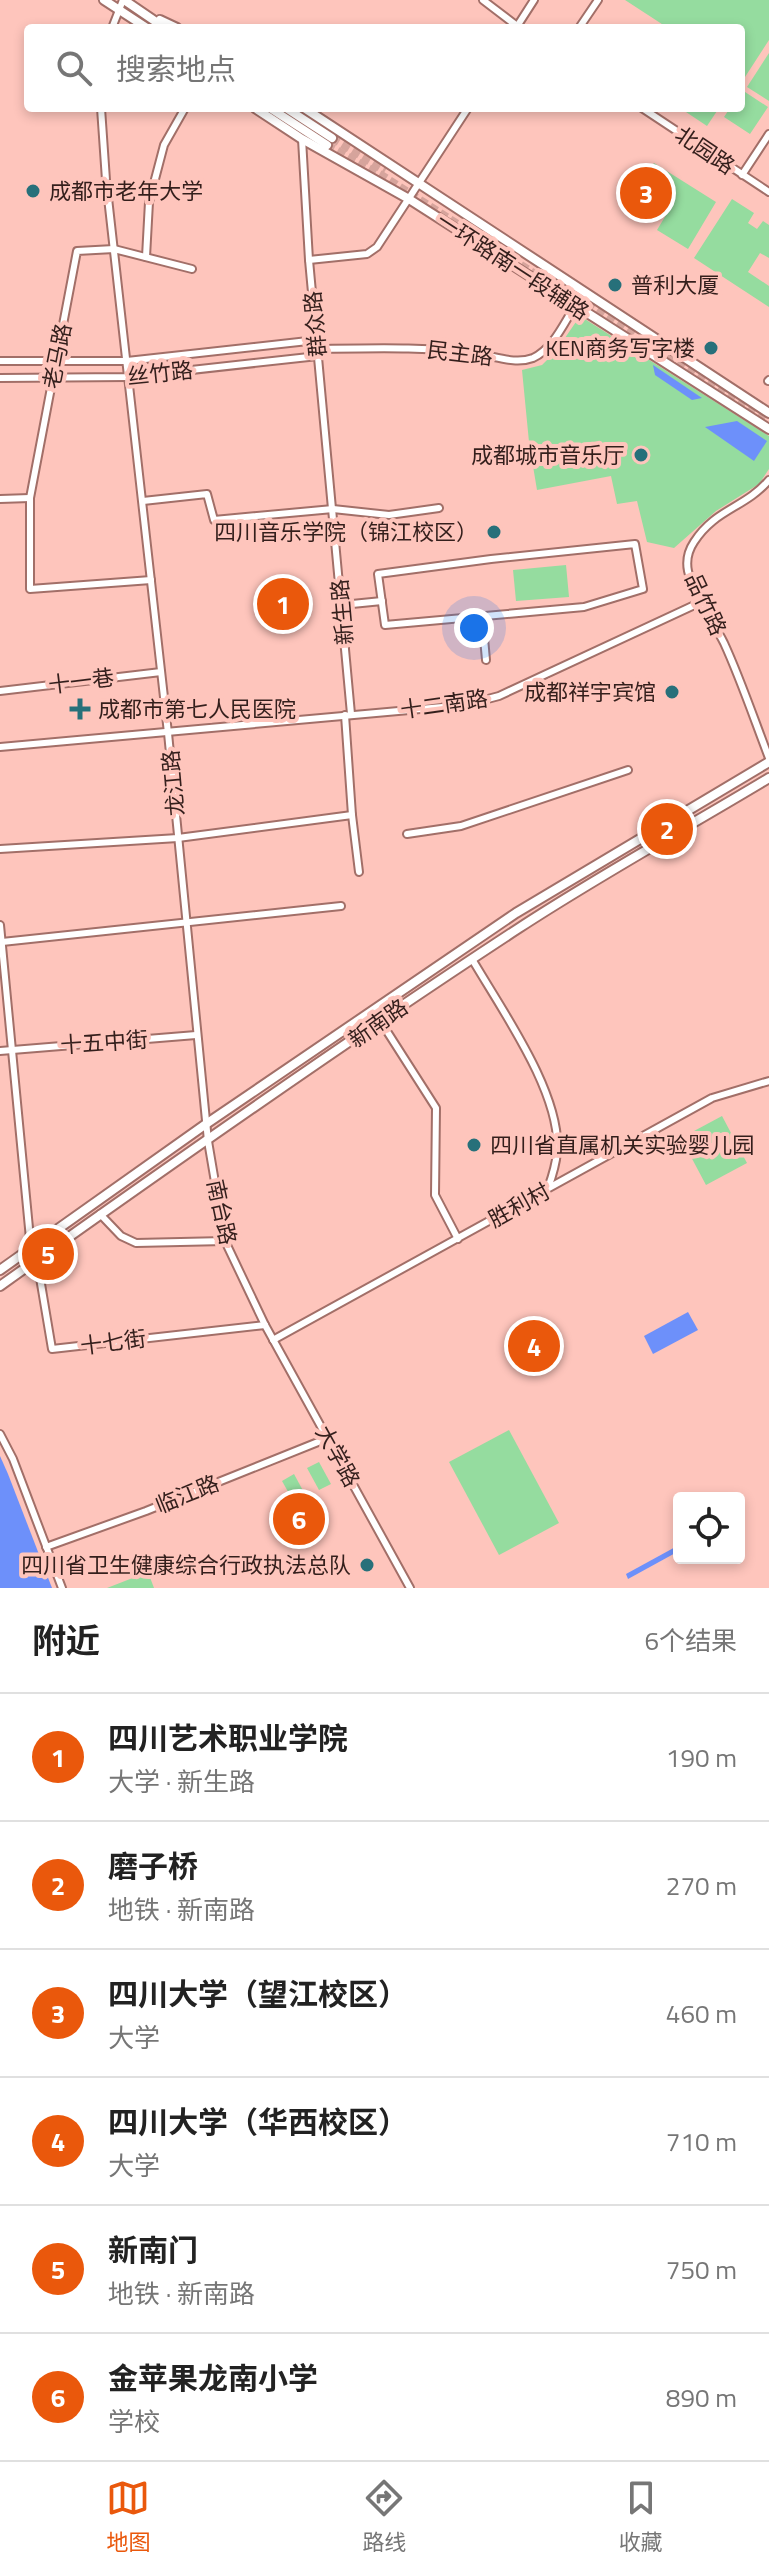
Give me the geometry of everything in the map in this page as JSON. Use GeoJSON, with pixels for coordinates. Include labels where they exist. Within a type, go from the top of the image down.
{"type":"FeatureCollection","features":[{"type":"Feature","properties":{"kind":"main road"},"geometry":{"type":"LineString","coordinates":[[104,0],[140,24]]}},
{"type":"Feature","properties":{"kind":"main road"},"geometry":{"type":"LineString","coordinates":[[124,0],[160,24]]}},
{"type":"Feature","properties":{"kind":"main road"},"geometry":{"type":"LineString","coordinates":[[142,11],[169,24]]}},
{"type":"Feature","properties":{"kind":"main road","name":"一环路南一段辅路"},"geometry":{"type":"LineString","coordinates":[[261,112],[302,139],[409,199],[769,429]]}},
{"type":"Feature","properties":{"kind":"main road"},"geometry":{"type":"LineString","coordinates":[[277,112],[330,142],[291,112]]}},
{"type":"Feature","properties":{"kind":"main road","name":"一环路南一段辅路"},"geometry":{"type":"LineString","coordinates":[[310,112],[769,413]]}},
{"type":"Feature","properties":{"kind":"main road","name":"新南路"},"geometry":{"type":"LineString","coordinates":[[0,1270],[206,1124],[516,913],[769,760]]}},
{"type":"Feature","properties":{"kind":"main road","name":"新南路"},"geometry":{"type":"LineString","coordinates":[[0,1286],[472,959],[769,778]]}},
{"type":"Feature","properties":{"kind":"street"},"geometry":{"type":"LineString","coordinates":[[114,24],[124,0]]}},
{"type":"Feature","properties":{"kind":"street"},"geometry":{"type":"LineString","coordinates":[[483,0],[513,24]]}},
{"type":"Feature","properties":{"kind":"street"},"geometry":{"type":"LineString","coordinates":[[519,24],[534,0]]}},
{"type":"Feature","properties":{"kind":"street"},"geometry":{"type":"LineString","coordinates":[[582,24],[598,0]]}},
{"type":"Feature","properties":{"kind":"street"},"geometry":{"type":"LineString","coordinates":[[99,112],[128,377]]}},
{"type":"Feature","properties":{"kind":"street"},"geometry":{"type":"LineString","coordinates":[[146,257],[149,202],[164,145],[183,112]]}},
{"type":"Feature","properties":{"kind":"street"},"geometry":{"type":"LineString","coordinates":[[309,260],[367,254],[377,247],[465,112]]}},
{"type":"Feature","properties":{"kind":"street","name":"北园路"},"geometry":{"type":"LineString","coordinates":[[648,112],[769,192]]}},
{"type":"Feature","properties":{"kind":"street"},"geometry":{"type":"LineString","coordinates":[[742,175],[769,134]]}},
{"type":"Feature","properties":{"kind":"street","name":"群众路"},"geometry":{"type":"LineString","coordinates":[[302,139],[309,260],[333,509]]}},
{"type":"Feature","properties":{"kind":"street"},"geometry":{"type":"LineString","coordinates":[[114,249],[192,269]]}},
{"type":"Feature","properties":{"kind":"street","name":"老马路"},"geometry":{"type":"LineString","coordinates":[[114,249],[77,251],[30,498],[30,589],[151,580]]}},
{"type":"Feature","properties":{"kind":"street","name":"民主路"},"geometry":{"type":"LineString","coordinates":[[318,352],[423,348],[456,350],[510,360],[529,359],[550,344],[575,306]]}},
{"type":"Feature","properties":{"kind":"street","name":"丝竹路"},"geometry":{"type":"LineString","coordinates":[[0,361],[127,361],[317,340]]}},
{"type":"Feature","properties":{"kind":"street","name":"丝竹路"},"geometry":{"type":"LineString","coordinates":[[0,378],[128,377],[318,352]]}},
{"type":"Feature","properties":{"kind":"street","name":"龙江路"},"geometry":{"type":"LineString","coordinates":[[128,377],[168,733],[208,1141]]}},
{"type":"Feature","properties":{"kind":"street","name":"品竹路"},"geometry":{"type":"LineString","coordinates":[[769,480],[749,499],[713,519],[693,543],[687,566],[701,602],[723,640],[739,677],[769,760]]}},
{"type":"Feature","properties":{"kind":"street"},"geometry":{"type":"LineString","coordinates":[[143,501],[207,494],[214,520],[333,509],[389,515],[439,508]]}},
{"type":"Feature","properties":{"kind":"street"},"geometry":{"type":"LineString","coordinates":[[0,499],[30,498]]}},
{"type":"Feature","properties":{"kind":"street","name":"新生路"},"geometry":{"type":"LineString","coordinates":[[333,509],[342,605],[352,815],[359,872]]}},
{"type":"Feature","properties":{"kind":"street"},"geometry":{"type":"LineString","coordinates":[[635,544],[643,589],[584,607],[482,616],[385,625],[378,574],[635,544]]}},
{"type":"Feature","properties":{"kind":"street"},"geometry":{"type":"LineString","coordinates":[[342,605],[382,601]]}},
{"type":"Feature","properties":{"kind":"street","name":"十二南路"},"geometry":{"type":"LineString","coordinates":[[0,747],[465,705],[499,696],[701,602]]}},
{"type":"Feature","properties":{"kind":"street"},"geometry":{"type":"LineString","coordinates":[[482,616],[486,660]]}},
{"type":"Feature","properties":{"kind":"street","name":"十一巷"},"geometry":{"type":"LineString","coordinates":[[0,691],[161,672]]}},
{"type":"Feature","properties":{"kind":"street"},"geometry":{"type":"LineString","coordinates":[[407,834],[461,826],[628,770]]}},
{"type":"Feature","properties":{"kind":"street"},"geometry":{"type":"LineString","coordinates":[[0,849],[178,838],[352,815]]}},
{"type":"Feature","properties":{"kind":"street"},"geometry":{"type":"LineString","coordinates":[[2,942],[341,906]]}},
{"type":"Feature","properties":{"kind":"street"},"geometry":{"type":"LineString","coordinates":[[0,925],[31,1249]]}},
{"type":"Feature","properties":{"kind":"street"},"geometry":{"type":"LineString","coordinates":[[472,959],[533,1063],[550,1106],[557,1154],[548,1188]]}},
{"type":"Feature","properties":{"kind":"street"},"geometry":{"type":"LineString","coordinates":[[381,1022],[436,1108],[435,1195],[458,1239]]}},
{"type":"Feature","properties":{"kind":"street","name":"十五中街"},"geometry":{"type":"LineString","coordinates":[[0,1051],[196,1035]]}},
{"type":"Feature","properties":{"kind":"street","name":"胜利村"},"geometry":{"type":"LineString","coordinates":[[273,1340],[712,1098],[769,1081]]}},
{"type":"Feature","properties":{"kind":"street","name":"南台路"},"geometry":{"type":"LineString","coordinates":[[208,1141],[225,1241],[265,1325]]}},
{"type":"Feature","properties":{"kind":"street"},"geometry":{"type":"LineString","coordinates":[[100,1214],[121,1236],[136,1243],[225,1241]]}},
{"type":"Feature","properties":{"kind":"street","name":"十七街"},"geometry":{"type":"LineString","coordinates":[[37,1260],[52,1349],[265,1325]]}},
{"type":"Feature","properties":{"kind":"street","name":"大学路"},"geometry":{"type":"LineString","coordinates":[[265,1325],[410,1588]]}},
{"type":"Feature","properties":{"kind":"street"},"geometry":{"type":"LineString","coordinates":[[0,1434],[13,1459],[62,1588]]}},
{"type":"Feature","properties":{"kind":"street","name":"临江路"},"geometry":{"type":"LineString","coordinates":[[46,1547],[328,1438]]}},
{"type":"Feature","properties":{"kind":"green space"},"geometry":{"type":"Polygon","coordinates":[[[625,0],[769,0],[769,40],[745,77],[745,24],[662,24],[625,0]]]}},
{"type":"Feature","properties":{"kind":"green space"},"geometry":{"type":"Polygon","coordinates":[[[769,53],[769,101],[747,87],[769,53]]]}},
{"type":"Feature","properties":{"kind":"green space"},"geometry":{"type":"Polygon","coordinates":[[[745,92],[768,107],[750,134],[724,117],[727,112],[745,112],[745,92]]]}},
{"type":"Feature","properties":{"kind":"green space"},"geometry":{"type":"Polygon","coordinates":[[[686,112],[716,112],[707,126],[686,112]]]}},
{"type":"Feature","properties":{"kind":"green space"},"geometry":{"type":"Polygon","coordinates":[[[654,163],[716,202],[688,249],[657,230],[672,205],[640,185],[654,163]]]}},
{"type":"Feature","properties":{"kind":"green space"},"geometry":{"type":"Polygon","coordinates":[[[732,199],[754,213],[748,223],[757,229],[763,221],[769,225],[769,258],[760,253],[748,272],[769,286],[769,307],[694,258],[732,199]]]}},
{"type":"Feature","properties":{"kind":"green space"},"geometry":{"type":"Polygon","coordinates":[[[580,316],[769,436],[769,469],[759,484],[716,511],[674,548],[647,542],[637,501],[617,504],[611,476],[537,490],[522,370],[542,365],[556,351],[580,316]]]}},
{"type":"Feature","properties":{"kind":"green space"},"geometry":{"type":"Polygon","coordinates":[[[566,565],[569,597],[516,601],[513,570],[566,565]]]}},
{"type":"Feature","properties":{"kind":"green space"},"geometry":{"type":"Polygon","coordinates":[[[722,1116],[747,1163],[706,1185],[681,1138],[722,1116]]]}},
{"type":"Feature","properties":{"kind":"green space"},"geometry":{"type":"Polygon","coordinates":[[[509,1430],[559,1523],[499,1555],[449,1462],[509,1430]]]}},
{"type":"Feature","properties":{"kind":"green space"},"geometry":{"type":"Polygon","coordinates":[[[319,1462],[331,1484],[319,1490],[307,1468],[319,1462]]]}},
{"type":"Feature","properties":{"kind":"green space"},"geometry":{"type":"Polygon","coordinates":[[[294,1474],[307,1498],[295,1504],[282,1481],[294,1474]]]}},
{"type":"Feature","properties":{"kind":"green space"},"geometry":{"type":"Polygon","coordinates":[[[148,1572],[154,1588],[107,1588],[148,1572]]]}},
{"type":"Feature","properties":{"kind":"water"},"geometry":{"type":"Polygon","coordinates":[[[653,365],[702,398],[692,400],[655,375],[653,365]]]}},
{"type":"Feature","properties":{"kind":"water"},"geometry":{"type":"Polygon","coordinates":[[[737,421],[767,441],[754,461],[705,427],[737,421]]]}},
{"type":"Feature","properties":{"kind":"water"},"geometry":{"type":"Polygon","coordinates":[[[688,1312],[698,1330],[653,1354],[644,1336],[688,1312]]]}},
{"type":"Feature","properties":{"kind":"water"},"geometry":{"type":"Polygon","coordinates":[[[0,1456],[8,1474],[52,1588],[0,1588],[0,1456]]]}},
{"type":"Feature","properties":{"kind":"water"},"geometry":{"type":"Polygon","coordinates":[[[673,1548],[673,1554],[628,1579],[626,1574],[673,1548]]]}},
{"type":"Feature","properties":{"kind":"tunnel"},"geometry":{"type":"LineString","coordinates":[[332,138],[385,171]]}},
{"type":"Feature","properties":{"kind":"tunnel"},"geometry":{"type":"LineString","coordinates":[[327,145],[383,176],[591,310]]}},
{"type":"Feature","properties":{"kind":"tunnel"},"geometry":{"type":"LineString","coordinates":[[588,302],[769,418]]}},
{"type":"Feature","properties":{"kind":"place","name":"成都市老年大学"},"geometry":{"type":"Point","coordinates":[33,191]}},
{"type":"Feature","properties":{"kind":"place","name":"四川大学（望江校区）"},"geometry":{"type":"Point","coordinates":[646,193]}},
{"type":"Feature","properties":{"kind":"place","name":"普利大厦"},"geometry":{"type":"Point","coordinates":[615,285]}},
{"type":"Feature","properties":{"kind":"place","name":"KEN商务写字楼"},"geometry":{"type":"Point","coordinates":[711,348]}},
{"type":"Feature","properties":{"kind":"place","name":"成都城市音乐厅"},"geometry":{"type":"Point","coordinates":[641,455]}},
{"type":"Feature","properties":{"kind":"place","name":"四川音乐学院（锦江校区）"},"geometry":{"type":"Point","coordinates":[494,532]}},
{"type":"Feature","properties":{"kind":"place","name":"四川艺术职业学院"},"geometry":{"type":"Point","coordinates":[283,604]}},
{"type":"Feature","properties":{"kind":"place","name":"成都祥宇宾馆"},"geometry":{"type":"Point","coordinates":[672,692]}},
{"type":"Feature","properties":{"kind":"place","name":"成都市第七人民医院"},"geometry":{"type":"Point","coordinates":[80,709]}},
{"type":"Feature","properties":{"kind":"place","name":"磨子桥"},"geometry":{"type":"Point","coordinates":[667,829]}},
{"type":"Feature","properties":{"kind":"place","name":"四川省直属机关实验婴儿园"},"geometry":{"type":"Point","coordinates":[474,1145]}},
{"type":"Feature","properties":{"kind":"place","name":"新南门"},"geometry":{"type":"Point","coordinates":[48,1254]}},
{"type":"Feature","properties":{"kind":"place","name":"四川大学（华西校区）"},"geometry":{"type":"Point","coordinates":[534,1346]}},
{"type":"Feature","properties":{"kind":"place","name":"金苹果龙南小学"},"geometry":{"type":"Point","coordinates":[299,1519]}},
{"type":"Feature","properties":{"kind":"place","name":"四川省卫生健康综合行政执法总队"},"geometry":{"type":"Point","coordinates":[367,1565]}}]}
